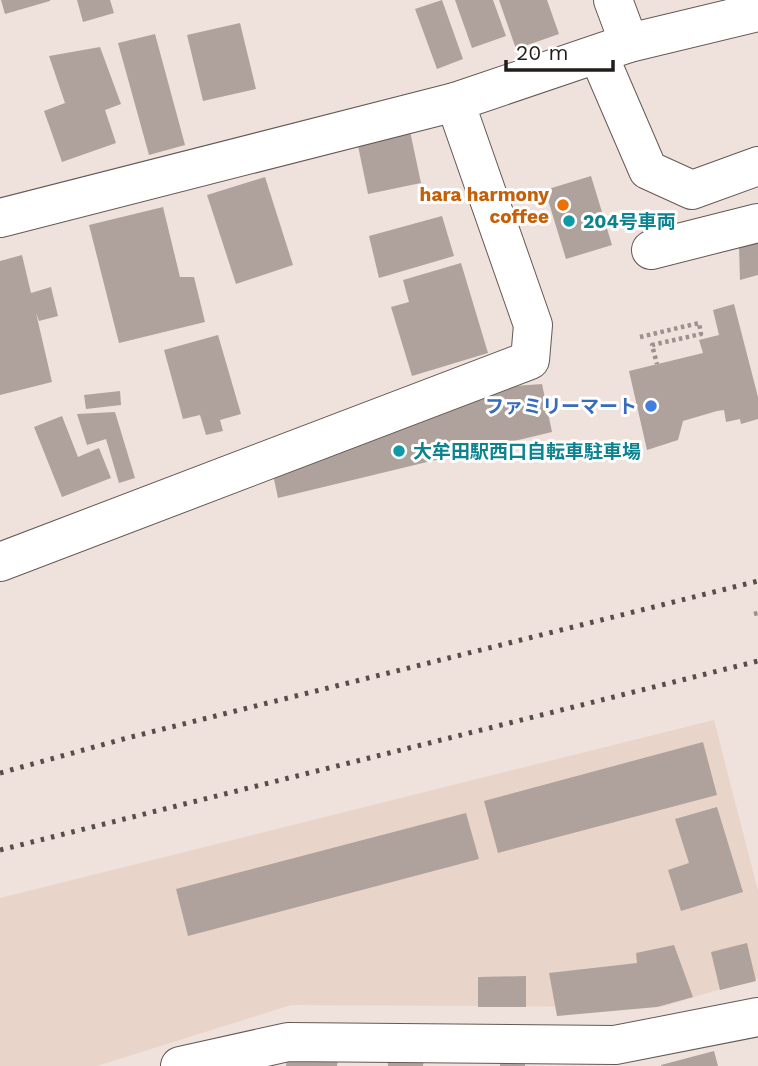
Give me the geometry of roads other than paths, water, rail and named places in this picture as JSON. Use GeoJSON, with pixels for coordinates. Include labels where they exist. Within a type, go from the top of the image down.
{"type":"FeatureCollection","features":[{"type":"Feature","properties":{"kind":"street"},"geometry":{"type":"LineString","coordinates":[[614,0],[614,48],[648,170],[692,190],[758,166]]}},
{"type":"Feature","properties":{"kind":"street"},"geometry":{"type":"LineString","coordinates":[[0,218],[455,102],[614,48],[700,12],[758,12]]}},
{"type":"Feature","properties":{"kind":"street"},"geometry":{"type":"LineString","coordinates":[[0,562],[530,360],[533,325],[455,102]]}},
{"type":"Feature","properties":{"kind":"street"},"geometry":{"type":"LineString","coordinates":[[651,250],[758,223]]}},
{"type":"Feature","properties":{"kind":"street"},"geometry":{"type":"LineString","coordinates":[[180,1066],[288,1042],[615,1045],[758,1017]]}},
{"type":"Feature","properties":{"kind":"railway"},"geometry":{"type":"LineString","coordinates":[[0,773],[127,738],[758,581]]}},
{"type":"Feature","properties":{"kind":"railway"},"geometry":{"type":"LineString","coordinates":[[0,850],[758,661]]}},
{"type":"Feature","properties":{"kind":"place","name":"hara harmony coffee"},"geometry":{"type":"Point","coordinates":[563,205]}},
{"type":"Feature","properties":{"kind":"place","name":"204号車両"},"geometry":{"type":"Point","coordinates":[569,221]}},
{"type":"Feature","properties":{"kind":"place","name":"ファミリーマート"},"geometry":{"type":"Point","coordinates":[651,406]}},
{"type":"Feature","properties":{"kind":"place","name":"大牟田駅西口自転車駐車場"},"geometry":{"type":"Point","coordinates":[399,451]}}]}
